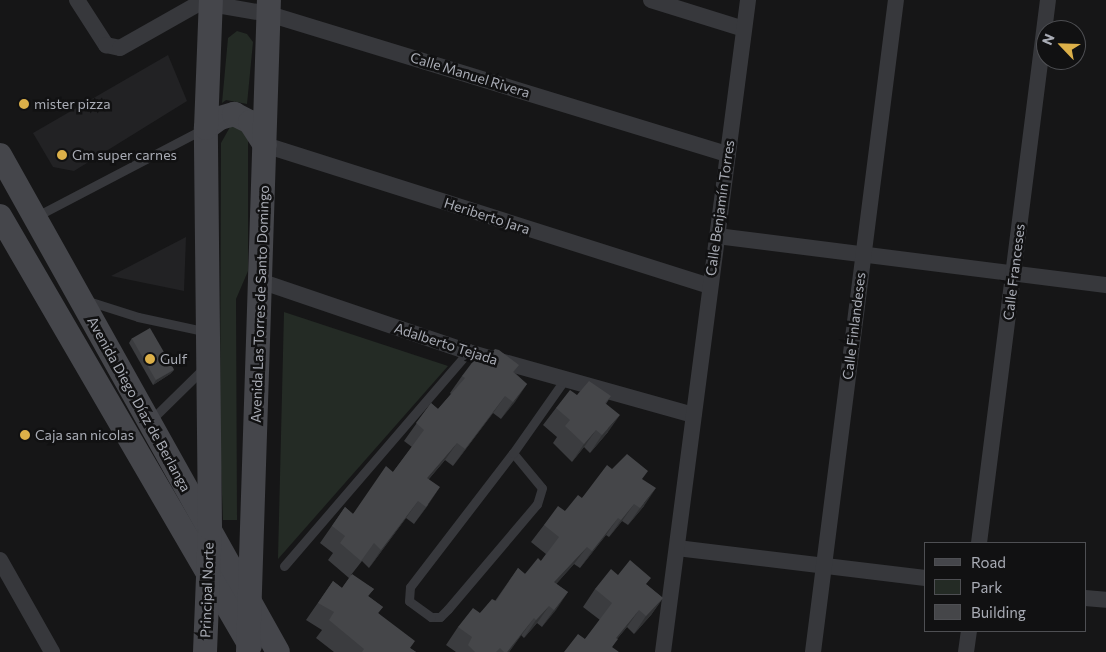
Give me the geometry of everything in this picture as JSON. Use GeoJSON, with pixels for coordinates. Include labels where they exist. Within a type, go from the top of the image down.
{"type":"FeatureCollection","features":[{"type":"Feature","properties":{"kind":"street"},"geometry":{"type":"LineString","coordinates":[[77,0],[95,31],[106,45],[115,48],[127,45],[209,1],[206,128],[210,332],[210,528]]}},
{"type":"Feature","properties":{"kind":"street"},"geometry":{"type":"LineString","coordinates":[[652,0],[744,29]]}},
{"type":"Feature","properties":{"kind":"street","name":"Calle Benjamín Torres"},"geometry":{"type":"LineString","coordinates":[[663,652],[708,286],[718,236],[748,0]]}},
{"type":"Feature","properties":{"kind":"street","name":"Calle Finlandeses"},"geometry":{"type":"LineString","coordinates":[[813,652],[862,254],[896,0]]}},
{"type":"Feature","properties":{"kind":"street","name":"Calle Franceses"},"geometry":{"type":"LineString","coordinates":[[979,542],[1048,0]]}},
{"type":"Feature","properties":{"kind":"street","name":"Calle Manuel Rivera"},"geometry":{"type":"LineString","coordinates":[[209,1],[269,7],[728,154]]}},
{"type":"Feature","properties":{"kind":"street","name":"Avenida Las Torres de Santo Domingo"},"geometry":{"type":"LineString","coordinates":[[252,607],[269,7]]}},
{"type":"Feature","properties":{"kind":"street"},"geometry":{"type":"LineString","coordinates":[[206,128],[220,118],[234,114],[250,122],[265,145]]}},
{"type":"Feature","properties":{"kind":"street","name":"Heriberto Jara"},"geometry":{"type":"LineString","coordinates":[[265,145],[708,286]]}},
{"type":"Feature","properties":{"kind":"street","name":"Avenida Diego Díaz de Berlanga"},"geometry":{"type":"LineString","coordinates":[[0,155],[148,423],[210,528],[278,652]]}},
{"type":"Feature","properties":{"kind":"street","name":"Avenida Diego Díaz de Berlanga"},"geometry":{"type":"LineString","coordinates":[[2,222],[250,650]]}},
{"type":"Feature","properties":{"kind":"street"},"geometry":{"type":"LineString","coordinates":[[718,236],[1106,285]]}},
{"type":"Feature","properties":{"kind":"street","name":"Adalberto Tejada"},"geometry":{"type":"LineString","coordinates":[[260,282],[468,352],[693,415]]}},
{"type":"Feature","properties":{"kind":"street","name":"Principal Norte"},"geometry":{"type":"LineString","coordinates":[[205,652],[210,528]]}},
{"type":"Feature","properties":{"kind":"street"},"geometry":{"type":"LineString","coordinates":[[677,548],[924,578]]}},
{"type":"Feature","properties":{"kind":"street"},"geometry":{"type":"LineString","coordinates":[[0,560],[52,652]]}},
{"type":"Feature","properties":{"kind":"street"},"geometry":{"type":"LineString","coordinates":[[1086,598],[1106,600]]}},
{"type":"Feature","properties":{"kind":"street"},"geometry":{"type":"LineString","coordinates":[[250,650],[252,607]]}},
{"type":"Feature","properties":{"kind":"street"},"geometry":{"type":"LineString","coordinates":[[966,652],[969,632]]}},
{"type":"Feature","properties":{"kind":"lane"},"geometry":{"type":"LineString","coordinates":[[34,217],[206,128]]}},
{"type":"Feature","properties":{"kind":"lane"},"geometry":{"type":"LineString","coordinates":[[78,297],[130,315],[210,332]]}},
{"type":"Feature","properties":{"kind":"lane"},"geometry":{"type":"LineString","coordinates":[[284,566],[468,352]]}},
{"type":"Feature","properties":{"kind":"lane"},"geometry":{"type":"LineString","coordinates":[[148,423],[210,362]]}},
{"type":"Feature","properties":{"kind":"lane"},"geometry":{"type":"LineString","coordinates":[[513,452],[542,488],[537,504],[448,609],[440,617],[431,617],[409,601],[410,587],[513,452],[565,379]]}},
{"type":"Feature","properties":{"kind":"shaded area","name":"Gm super carnes"},"geometry":{"type":"Polygon","coordinates":[[[168,55],[187,101],[74,171],[53,167],[33,133],[168,55]]]}},
{"type":"Feature","properties":{"kind":"shaded area"},"geometry":{"type":"Polygon","coordinates":[[[186,237],[184,291],[111,276],[186,237]]]}},
{"type":"Feature","properties":{"kind":"green space"},"geometry":{"type":"Polygon","coordinates":[[[237,31],[247,34],[253,42],[247,104],[226,100],[222,103],[228,38],[237,31]]]}},
{"type":"Feature","properties":{"kind":"green space"},"geometry":{"type":"Polygon","coordinates":[[[234,126],[243,132],[248,140],[248,271],[236,299],[237,520],[223,520],[220,443],[221,143],[230,127],[234,126]]]}},
{"type":"Feature","properties":{"kind":"green space"},"geometry":{"type":"Polygon","coordinates":[[[284,312],[448,366],[278,559],[284,312]]]}},
{"type":"Feature","properties":{"kind":"building","name":"Gulf"},"geometry":{"type":"Polygon","coordinates":[[[150,328],[174,370],[156,380],[132,338],[150,328]]]}},
{"type":"Feature","properties":{"kind":"building"},"geometry":{"type":"Polygon","coordinates":[[[495,349],[519,365],[513,372],[527,384],[513,402],[505,396],[465,449],[457,443],[427,478],[440,487],[426,507],[418,501],[381,550],[374,543],[361,561],[340,543],[345,536],[332,526],[345,507],[353,514],[386,466],[393,472],[424,430],[416,423],[431,403],[438,409],[465,378],[462,376],[477,356],[483,362],[495,349]]]}},
{"type":"Feature","properties":{"kind":"building"},"geometry":{"type":"Polygon","coordinates":[[[589,381],[611,396],[605,403],[620,415],[602,435],[596,430],[584,444],[565,426],[570,420],[556,408],[570,390],[577,395],[589,381]]]}},
{"type":"Feature","properties":{"kind":"building"},"geometry":{"type":"Polygon","coordinates":[[[627,454],[648,471],[642,479],[656,488],[640,508],[634,504],[621,520],[618,518],[592,551],[587,547],[554,582],[568,592],[554,610],[549,606],[536,620],[534,618],[507,652],[500,648],[496,652],[475,652],[468,645],[472,637],[458,627],[473,608],[480,613],[492,599],[496,601],[518,568],[525,574],[538,558],[541,561],[559,537],[544,525],[558,506],[565,511],[578,495],[582,498],[607,465],[612,469],[627,454]]]}},
{"type":"Feature","properties":{"kind":"building"},"geometry":{"type":"Polygon","coordinates":[[[630,560],[651,578],[646,584],[663,598],[646,616],[639,610],[616,638],[618,639],[612,647],[619,652],[564,652],[578,634],[585,639],[612,603],[595,589],[611,569],[618,575],[630,560]]]}},
{"type":"Feature","properties":{"kind":"building"},"geometry":{"type":"Polygon","coordinates":[[[352,574],[374,589],[368,596],[383,607],[378,613],[415,641],[410,648],[416,652],[362,652],[364,649],[329,620],[334,612],[318,603],[333,581],[342,588],[352,574]]]}},
{"type":"Feature","properties":{"kind":"place","name":"mister pizza"},"geometry":{"type":"Point","coordinates":[24,104]}},
{"type":"Feature","properties":{"kind":"place","name":"Gm super carnes"},"geometry":{"type":"Point","coordinates":[62,155]}},
{"type":"Feature","properties":{"kind":"place","name":"Gulf"},"geometry":{"type":"Point","coordinates":[150,359]}},
{"type":"Feature","properties":{"kind":"place","name":"Caja san nicolas"},"geometry":{"type":"Point","coordinates":[25,435]}}]}
